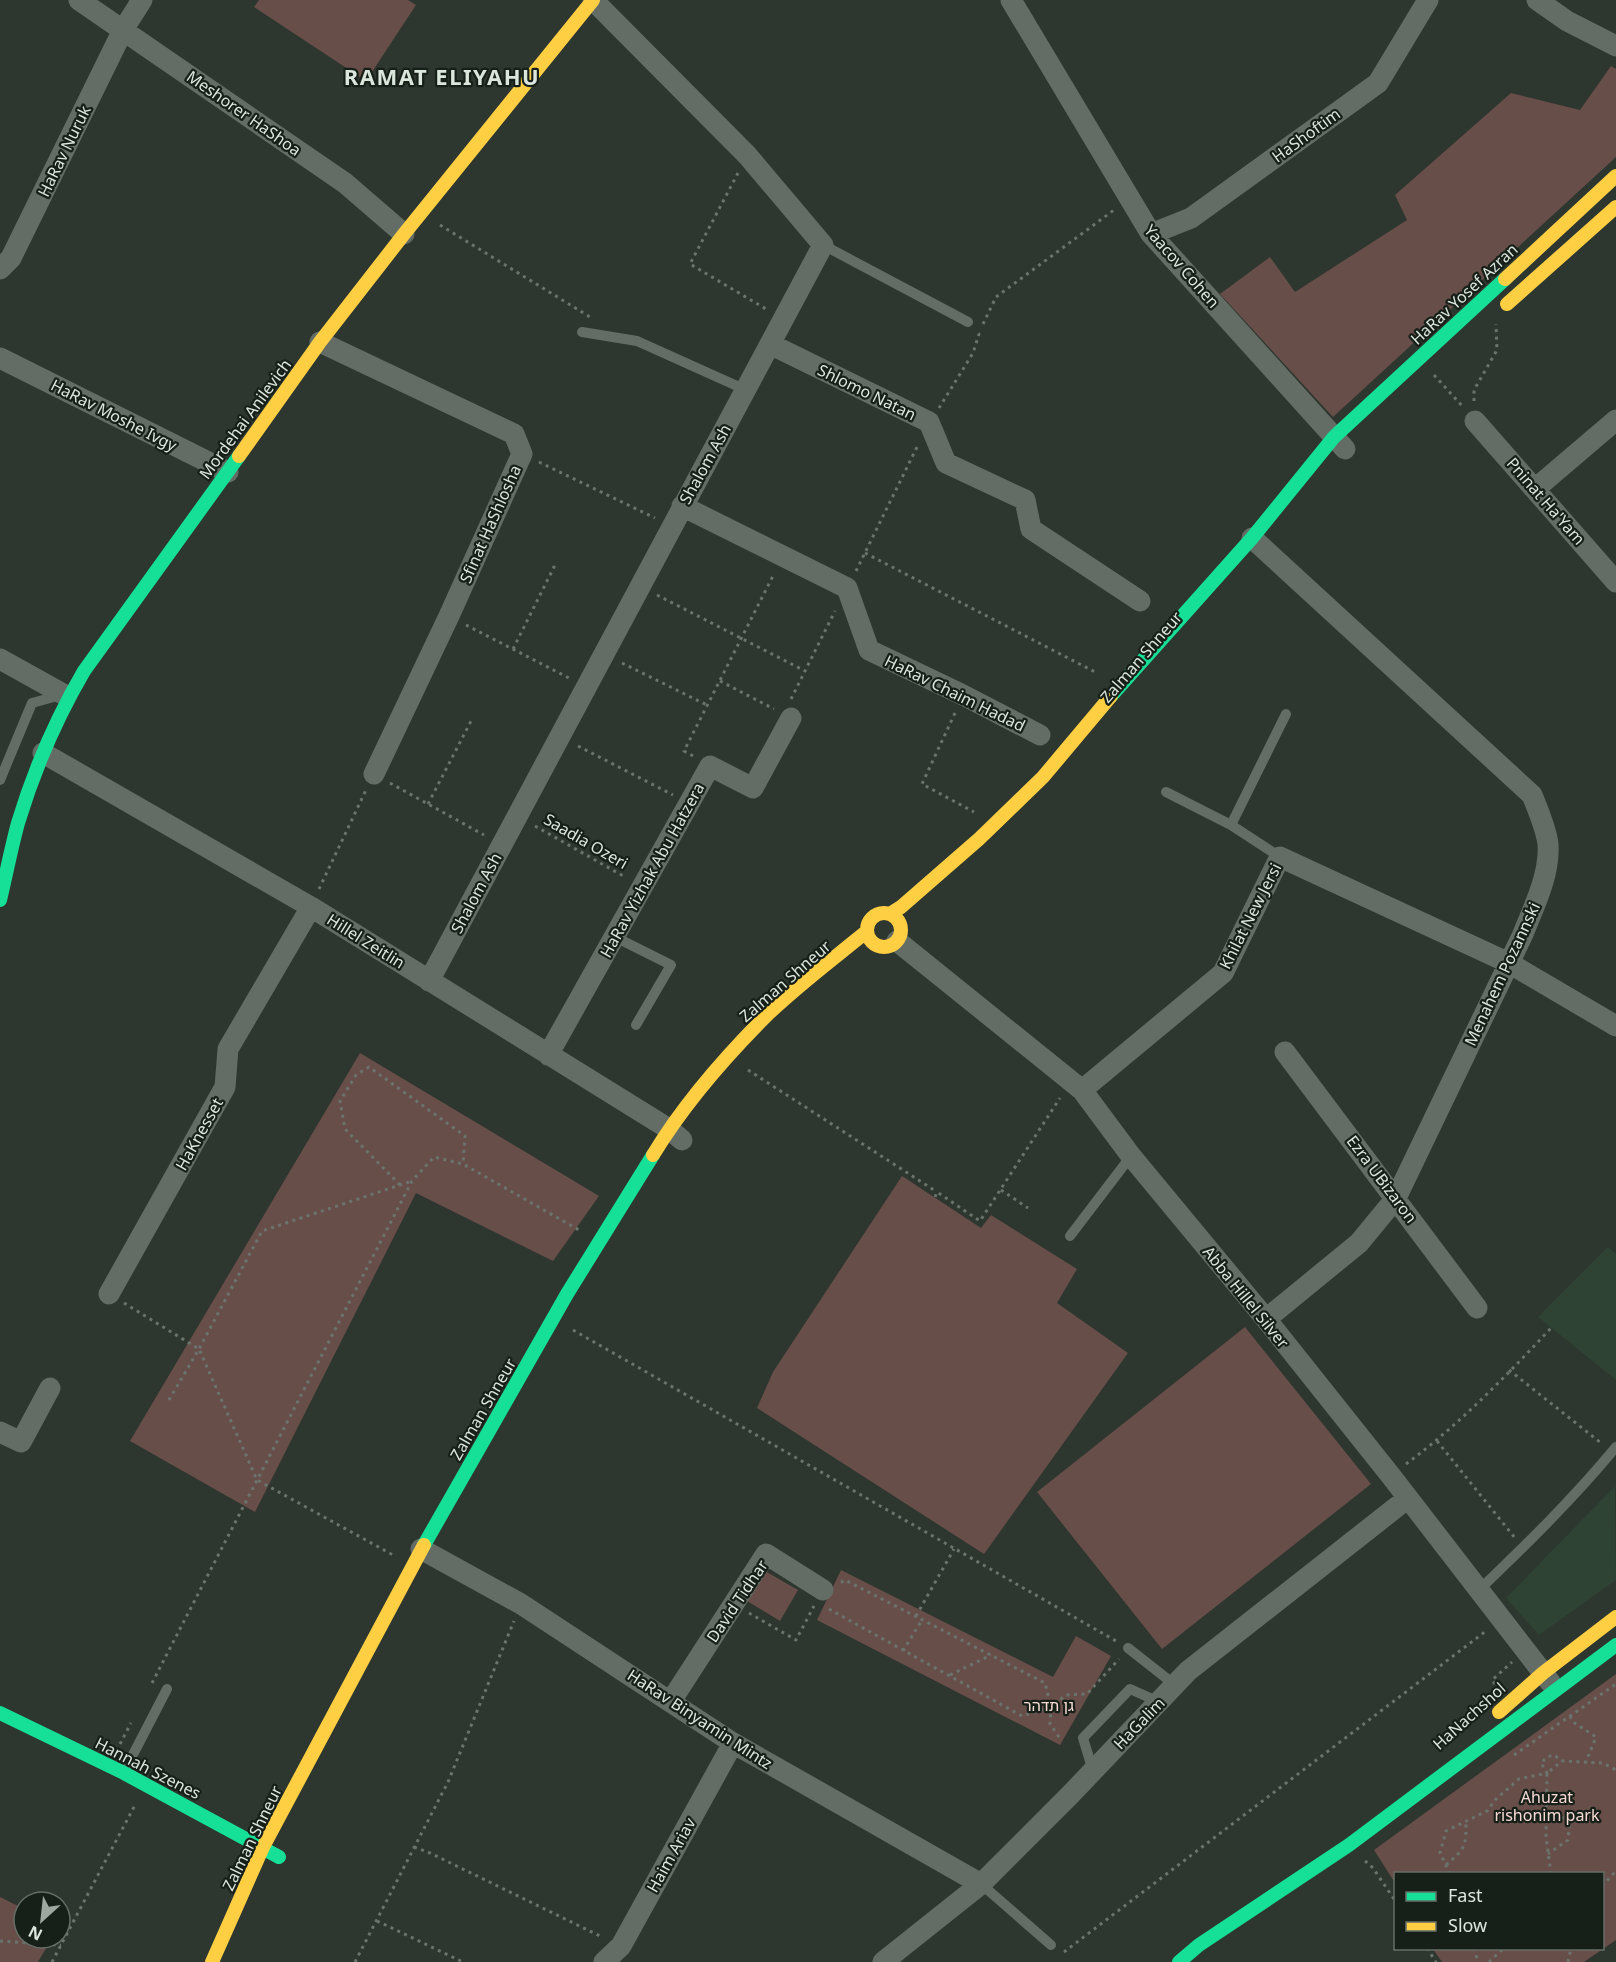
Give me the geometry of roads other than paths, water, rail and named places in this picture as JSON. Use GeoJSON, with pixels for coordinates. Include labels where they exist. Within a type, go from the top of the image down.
{"type":"FeatureCollection","features":[{"type":"Feature","properties":{"kind":"street","name":"Meshorer HaShoa"},"geometry":{"type":"LineString","coordinates":[[79,0],[345,183],[404,234]]}},
{"type":"Feature","properties":{"kind":"street","name":"HaRav Nuruk"},"geometry":{"type":"LineString","coordinates":[[0,269],[11,258],[123,30],[142,0]]}},
{"type":"Feature","properties":{"kind":"street"},"geometry":{"type":"LineString","coordinates":[[593,0],[747,155],[823,245]]}},
{"type":"Feature","properties":{"kind":"street","name":"Mordehai Anilevich"},"geometry":{"type":"LineString","coordinates":[[0,900],[18,824],[43,753],[68,693],[320,342],[593,0]]}},
{"type":"Feature","properties":{"kind":"street","name":"Yaacov Cohen"},"geometry":{"type":"LineString","coordinates":[[1011,0],[1151,234],[1343,446]]}},
{"type":"Feature","properties":{"kind":"street","name":"HaShoftim"},"geometry":{"type":"LineString","coordinates":[[1151,234],[1191,218],[1378,83],[1428,0]]}},
{"type":"Feature","properties":{"kind":"street"},"geometry":{"type":"LineString","coordinates":[[1537,0],[1567,21],[1616,46]]}},
{"type":"Feature","properties":{"kind":"street","name":"HaRav Yosef Azran"},"geometry":{"type":"LineString","coordinates":[[1343,446],[1616,176]]}},
{"type":"Feature","properties":{"kind":"street"},"geometry":{"type":"LineString","coordinates":[[1495,315],[1616,207]]}},
{"type":"Feature","properties":{"kind":"street","name":"Shalom Ash"},"geometry":{"type":"LineString","coordinates":[[429,981],[823,245]]}},
{"type":"Feature","properties":{"kind":"street","name":"Sfinat HaShlosha"},"geometry":{"type":"LineString","coordinates":[[320,342],[514,434],[522,453],[449,616],[374,774]]}},
{"type":"Feature","properties":{"kind":"street","name":"Shlomo Natan"},"geometry":{"type":"LineString","coordinates":[[770,344],[929,422],[946,463],[1025,500],[1031,529],[1140,601]]}},
{"type":"Feature","properties":{"kind":"street","name":"HaRav Moshe Ivgy"},"geometry":{"type":"LineString","coordinates":[[0,358],[228,472]]}},
{"type":"Feature","properties":{"kind":"street"},"geometry":{"type":"LineString","coordinates":[[1535,489],[1616,420]]}},
{"type":"Feature","properties":{"kind":"street","name":"Pninat Ha'Yam"},"geometry":{"type":"LineString","coordinates":[[1475,421],[1616,582]]}},
{"type":"Feature","properties":{"kind":"street","name":"Zalman Shneur"},"geometry":{"type":"LineString","coordinates":[[890,914],[901,908],[1043,777],[1120,685],[1256,542],[1343,446]]}},
{"type":"Feature","properties":{"kind":"street","name":"Zalman Shneur"},"geometry":{"type":"LineString","coordinates":[[856,957],[865,950],[891,938],[908,916],[1054,781],[1256,542],[1299,502]]}},
{"type":"Feature","properties":{"kind":"street","name":"HaRav Chaim Hadad"},"geometry":{"type":"LineString","coordinates":[[682,506],[847,588],[869,650],[1040,735]]}},
{"type":"Feature","properties":{"kind":"street","name":"Menahem Pozannski"},"geometry":{"type":"LineString","coordinates":[[1256,542],[1532,795],[1548,843],[1546,868],[1535,904],[1396,1198],[1359,1243],[1266,1319]]}},
{"type":"Feature","properties":{"kind":"street"},"geometry":{"type":"LineString","coordinates":[[0,659],[68,693]]}},
{"type":"Feature","properties":{"kind":"street","name":"HaRav Yizhak Abu Hatzera"},"geometry":{"type":"LineString","coordinates":[[548,1055],[710,766],[753,788],[787,716]]}},
{"type":"Feature","properties":{"kind":"street","name":"Hillel Zeitlin"},"geometry":{"type":"LineString","coordinates":[[43,753],[311,907],[679,1136]]}},
{"type":"Feature","properties":{"kind":"street","name":"Khilat New Jersi"},"geometry":{"type":"LineString","coordinates":[[1076,1086],[1222,973],[1280,857],[1509,963],[1616,1026]]}},
{"type":"Feature","properties":{"kind":"street","name":"HaKnesset"},"geometry":{"type":"LineString","coordinates":[[109,1294],[225,1087],[228,1049],[311,907]]}},
{"type":"Feature","properties":{"kind":"street"},"geometry":{"type":"LineString","coordinates":[[884,912],[895,916],[891,938],[872,942],[866,932],[873,916],[884,912]]}},
{"type":"Feature","properties":{"kind":"street","name":"Zalman Shneur"},"geometry":{"type":"LineString","coordinates":[[212,1962],[263,1847],[428,1557],[567,1294],[599,1242],[679,1136],[735,1050],[768,1014],[866,932]]}},
{"type":"Feature","properties":{"kind":"street","name":"Abba Hillel Silver"},"geometry":{"type":"LineString","coordinates":[[891,938],[1076,1086],[1266,1319],[1557,1690]]}},
{"type":"Feature","properties":{"kind":"street","name":"Ezra UBizaron"},"geometry":{"type":"LineString","coordinates":[[1285,1052],[1477,1308]]}},
{"type":"Feature","properties":{"kind":"street"},"geometry":{"type":"LineString","coordinates":[[0,1432],[21,1442],[50,1388]]}},
{"type":"Feature","properties":{"kind":"street","name":"HaGalim"},"geometry":{"type":"LineString","coordinates":[[883,1962],[981,1884],[1071,1794],[1188,1671],[1408,1498]]}},
{"type":"Feature","properties":{"kind":"street","name":"David Tidhar"},"geometry":{"type":"LineString","coordinates":[[671,1701],[766,1554],[823,1590]]}},
{"type":"Feature","properties":{"kind":"street","name":"HaRav Binyamin Mintz"},"geometry":{"type":"LineString","coordinates":[[428,1557],[521,1604],[733,1743],[981,1884]]}},
{"type":"Feature","properties":{"kind":"street","name":"HaNachshol"},"geometry":{"type":"LineString","coordinates":[[1490,1720],[1543,1673],[1616,1617]]}},
{"type":"Feature","properties":{"kind":"street","name":"HaNachshol"},"geometry":{"type":"LineString","coordinates":[[1179,1962],[1199,1945],[1349,1845],[1616,1645]]}},
{"type":"Feature","properties":{"kind":"street","name":"Hannah Szenes"},"geometry":{"type":"LineString","coordinates":[[0,1713],[124,1773],[280,1857]]}},
{"type":"Feature","properties":{"kind":"street","name":"HaNachshol"},"geometry":{"type":"LineString","coordinates":[[1349,1845],[1473,1735]]}},
{"type":"Feature","properties":{"kind":"street","name":"Haim Ariav"},"geometry":{"type":"LineString","coordinates":[[604,1962],[621,1946],[733,1743]]}},
{"type":"Feature","properties":{"kind":"lane"},"geometry":{"type":"LineString","coordinates":[[823,245],[968,322]]}},
{"type":"Feature","properties":{"kind":"lane"},"geometry":{"type":"LineString","coordinates":[[582,332],[637,341],[746,390]]}},
{"type":"Feature","properties":{"kind":"lane"},"geometry":{"type":"LineString","coordinates":[[0,780],[32,704],[68,693]]}},
{"type":"Feature","properties":{"kind":"lane"},"geometry":{"type":"LineString","coordinates":[[1231,825],[1286,714]]}},
{"type":"Feature","properties":{"kind":"lane"},"geometry":{"type":"LineString","coordinates":[[1166,792],[1231,825],[1280,857]]}},
{"type":"Feature","properties":{"kind":"lane"},"geometry":{"type":"LineString","coordinates":[[0,844],[11,856]]}},
{"type":"Feature","properties":{"kind":"lane"},"geometry":{"type":"LineString","coordinates":[[615,937],[671,966],[636,1025]]}},
{"type":"Feature","properties":{"kind":"lane"},"geometry":{"type":"LineString","coordinates":[[1070,1236],[1131,1156]]}},
{"type":"Feature","properties":{"kind":"lane"},"geometry":{"type":"LineString","coordinates":[[1479,1590],[1531,1541],[1614,1450]]}},
{"type":"Feature","properties":{"kind":"lane"},"geometry":{"type":"LineString","coordinates":[[1128,1648],[1175,1685]]}},
{"type":"Feature","properties":{"kind":"lane"},"geometry":{"type":"LineString","coordinates":[[124,1773],[167,1689]]}},
{"type":"Feature","properties":{"kind":"lane"},"geometry":{"type":"LineString","coordinates":[[1093,1771],[1083,1738],[1130,1689],[1159,1702]]}},
{"type":"Feature","properties":{"kind":"lane"},"geometry":{"type":"LineString","coordinates":[[981,1884],[1051,1945]]}},
{"type":"Feature","properties":{"kind":"district","name":"RAMAT ELIYAHU"},"geometry":{"type":"Point","coordinates":[442,76]}},
{"type":"Feature","properties":{"kind":"park label","name":"גן תדהר"},"geometry":{"type":"Point","coordinates":[1049,1705]}},
{"type":"Feature","properties":{"kind":"park label","name":"Ahuzat rishonim park"},"geometry":{"type":"Point","coordinates":[1547,1806]}}]}
